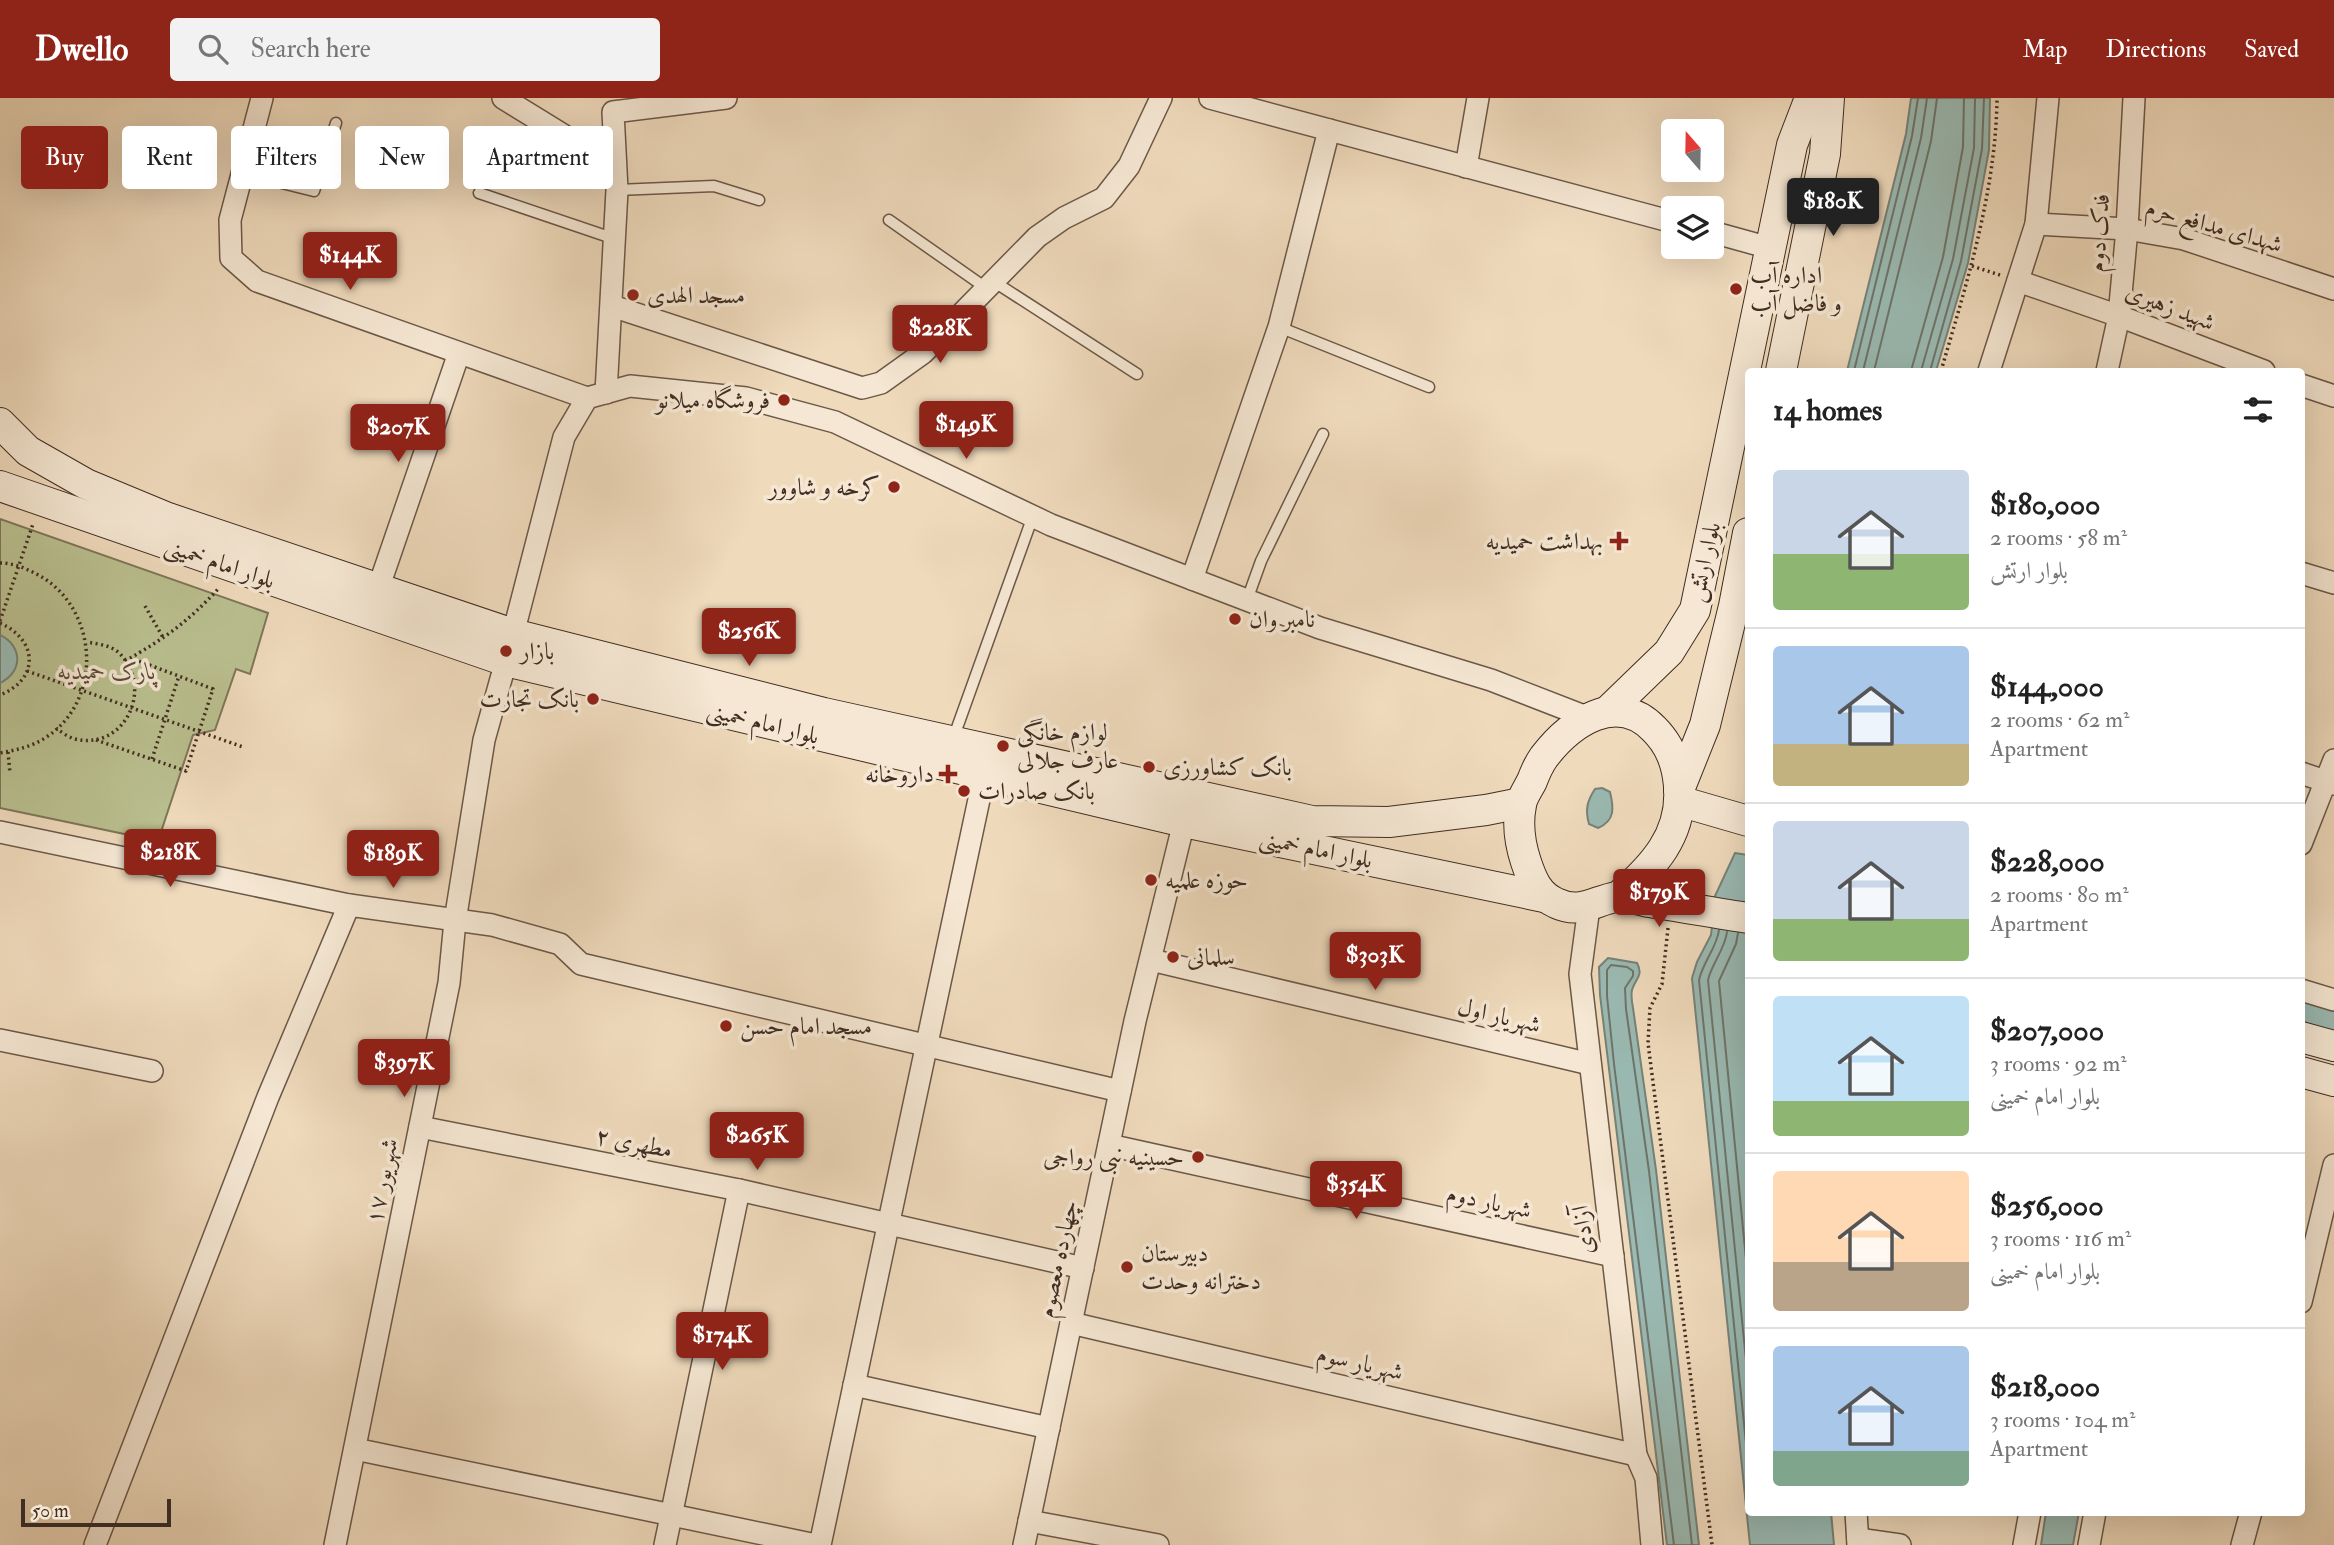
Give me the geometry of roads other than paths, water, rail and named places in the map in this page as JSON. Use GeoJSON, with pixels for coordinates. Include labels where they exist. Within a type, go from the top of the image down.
{"type":"FeatureCollection","features":[{"type":"Feature","properties":{"kind":"main road","name":"بلوار ارتش"},"geometry":{"type":"LineString","coordinates":[[1745,368],[1792,145],[1811,98]]}},
{"type":"Feature","properties":{"kind":"main road"},"geometry":{"type":"LineString","coordinates":[[1782,368],[1825,154],[1829,98]]}},
{"type":"Feature","properties":{"kind":"main road","name":"بلوار ارتش"},"geometry":{"type":"LineString","coordinates":[[1599,714],[1669,652],[1695,610],[1745,369]]}},
{"type":"Feature","properties":{"kind":"main road","name":"بلوار امام خمینی"},"geometry":{"type":"LineString","coordinates":[[0,423],[28,451],[86,484],[168,518],[378,589],[509,648],[824,713],[1312,821],[1389,822],[1521,803]]}},
{"type":"Feature","properties":{"kind":"main road","name":"بلوار امام خمینی"},"geometry":{"type":"LineString","coordinates":[[0,486],[236,569],[509,648],[984,776],[1184,822],[1544,897]]}},
{"type":"Feature","properties":{"kind":"main road","name":"بلوار ارتش"},"geometry":{"type":"LineString","coordinates":[[1679,796],[1705,725],[1745,549]]}},
{"type":"Feature","properties":{"kind":"main road"},"geometry":{"type":"LineString","coordinates":[[1599,714],[1638,715],[1660,735],[1671,751],[1678,770],[1679,796],[1674,826],[1655,862],[1618,897],[1589,907],[1559,905],[1544,897],[1534,884],[1522,852],[1519,833],[1521,803],[1543,758],[1570,730],[1599,714]]}},
{"type":"Feature","properties":{"kind":"main road"},"geometry":{"type":"LineString","coordinates":[[1679,796],[1745,820]]}},
{"type":"Feature","properties":{"kind":"main road"},"geometry":{"type":"LineString","coordinates":[[1618,897],[1745,918]]}},
{"type":"Feature","properties":{"kind":"main road"},"geometry":{"type":"LineString","coordinates":[[2305,1038],[2334,1046]]}},
{"type":"Feature","properties":{"kind":"main road"},"geometry":{"type":"LineString","coordinates":[[2305,1073],[2334,1081]]}},
{"type":"Feature","properties":{"kind":"street"},"geometry":{"type":"LineString","coordinates":[[255,126],[262,98]]}},
{"type":"Feature","properties":{"kind":"street"},"geometry":{"type":"LineString","coordinates":[[503,98],[615,166]]}},
{"type":"Feature","properties":{"kind":"street"},"geometry":{"type":"LineString","coordinates":[[597,396],[612,306],[617,190],[613,105],[726,98]]}},
{"type":"Feature","properties":{"kind":"street"},"geometry":{"type":"LineString","coordinates":[[612,306],[862,388],[881,383],[923,353],[1037,237],[1064,218],[1104,198],[1129,166],[1161,98]]}},
{"type":"Feature","properties":{"kind":"street"},"geometry":{"type":"LineString","coordinates":[[1210,98],[1661,219]]}},
{"type":"Feature","properties":{"kind":"street"},"geometry":{"type":"LineString","coordinates":[[1466,167],[1478,98]]}},
{"type":"Feature","properties":{"kind":"street"},"geometry":{"type":"LineString","coordinates":[[1990,368],[2036,224],[2048,98]]}},
{"type":"Feature","properties":{"kind":"street","name":"فدک دوم"},"geometry":{"type":"LineString","coordinates":[[2108,368],[2119,316],[2134,98]]}},
{"type":"Feature","properties":{"kind":"street"},"geometry":{"type":"LineString","coordinates":[[1192,579],[1279,327],[1329,130]]}},
{"type":"Feature","properties":{"kind":"street"},"geometry":{"type":"LineString","coordinates":[[238,189],[230,220],[231,258],[257,281],[459,353],[597,396],[630,386],[746,398],[835,422],[1033,516],[1320,628],[1599,714]]}},
{"type":"Feature","properties":{"kind":"street","name":"شهدای مدافع حرم"},"geometry":{"type":"LineString","coordinates":[[2036,224],[2127,229],[2184,239],[2334,289]]}},
{"type":"Feature","properties":{"kind":"street"},"geometry":{"type":"LineString","coordinates":[[1724,235],[1770,248]]}},
{"type":"Feature","properties":{"kind":"street","name":"شهید زهیری"},"geometry":{"type":"LineString","coordinates":[[2018,281],[2256,368]]}},
{"type":"Feature","properties":{"kind":"street"},"geometry":{"type":"LineString","coordinates":[[378,589],[459,353]]}},
{"type":"Feature","properties":{"kind":"street"},"geometry":{"type":"LineString","coordinates":[[2305,386],[2334,396]]}},
{"type":"Feature","properties":{"kind":"street","name":"۱۷ شهریور"},"geometry":{"type":"LineString","coordinates":[[335,1545],[449,984],[455,921],[484,740],[564,437],[597,396]]}},
{"type":"Feature","properties":{"kind":"street"},"geometry":{"type":"LineString","coordinates":[[2305,574],[2334,583]]}},
{"type":"Feature","properties":{"kind":"street"},"geometry":{"type":"LineString","coordinates":[[2305,835],[2329,783],[2334,760]]}},
{"type":"Feature","properties":{"kind":"street"},"geometry":{"type":"LineString","coordinates":[[2305,774],[2329,783]]}},
{"type":"Feature","properties":{"kind":"street"},"geometry":{"type":"LineString","coordinates":[[355,1449],[818,1545],[984,776]]}},
{"type":"Feature","properties":{"kind":"street","name":"چهارده معصوم"},"geometry":{"type":"LineString","coordinates":[[1024,1545],[1135,1021],[1184,822]]}},
{"type":"Feature","properties":{"kind":"street"},"geometry":{"type":"LineString","coordinates":[[0,832],[349,905],[492,925],[560,944],[580,964],[1120,1091]]}},
{"type":"Feature","properties":{"kind":"street"},"geometry":{"type":"LineString","coordinates":[[95,1545],[268,1097],[349,905]]}},
{"type":"Feature","properties":{"kind":"street","name":"آزادی"},"geometry":{"type":"LineString","coordinates":[[1589,907],[1580,974],[1636,1455],[1646,1478],[1652,1545]]}},
{"type":"Feature","properties":{"kind":"street","name":"شهریار اول"},"geometry":{"type":"LineString","coordinates":[[1151,960],[1590,1064]]}},
{"type":"Feature","properties":{"kind":"street"},"geometry":{"type":"LineString","coordinates":[[2305,991],[2334,1000]]}},
{"type":"Feature","properties":{"kind":"street"},"geometry":{"type":"LineString","coordinates":[[0,1040],[152,1071]]}},
{"type":"Feature","properties":{"kind":"street","name":"مطهری ۲"},"geometry":{"type":"LineString","coordinates":[[420,1127],[739,1190],[1083,1268]]}},
{"type":"Feature","properties":{"kind":"street","name":"شهریار دوم"},"geometry":{"type":"LineString","coordinates":[[1109,1145],[1612,1256]]}},
{"type":"Feature","properties":{"kind":"street"},"geometry":{"type":"LineString","coordinates":[[2305,1285],[2334,1165]]}},
{"type":"Feature","properties":{"kind":"street"},"geometry":{"type":"LineString","coordinates":[[665,1545],[739,1190]]}},
{"type":"Feature","properties":{"kind":"street","name":"شهریار سوم"},"geometry":{"type":"LineString","coordinates":[[1071,1322],[1636,1455]]}},
{"type":"Feature","properties":{"kind":"street"},"geometry":{"type":"LineString","coordinates":[[854,1385],[1049,1428]]}},
{"type":"Feature","properties":{"kind":"street"},"geometry":{"type":"LineString","coordinates":[[1856,1516],[1858,1542],[1900,1545]]}},
{"type":"Feature","properties":{"kind":"street"},"geometry":{"type":"LineString","coordinates":[[2024,1545],[2029,1516]]}},
{"type":"Feature","properties":{"kind":"street"},"geometry":{"type":"LineString","coordinates":[[2089,1545],[2094,1516]]}},
{"type":"Feature","properties":{"kind":"street"},"geometry":{"type":"LineString","coordinates":[[2242,1545],[2250,1516]]}},
{"type":"Feature","properties":{"kind":"street"},"geometry":{"type":"LineString","coordinates":[[1030,1521],[1158,1545]]}},
{"type":"Feature","properties":{"kind":"lane"},"geometry":{"type":"LineString","coordinates":[[617,190],[714,186],[759,200]]}},
{"type":"Feature","properties":{"kind":"lane"},"geometry":{"type":"LineString","coordinates":[[478,194],[615,239]]}},
{"type":"Feature","properties":{"kind":"lane"},"geometry":{"type":"LineString","coordinates":[[889,220],[1137,374]]}},
{"type":"Feature","properties":{"kind":"lane"},"geometry":{"type":"LineString","coordinates":[[1279,327],[1429,387]]}},
{"type":"Feature","properties":{"kind":"lane"},"geometry":{"type":"LineString","coordinates":[[1247,600],[1261,561],[1323,433]]}},
{"type":"Feature","properties":{"kind":"lane"},"geometry":{"type":"LineString","coordinates":[[953,741],[1033,516]]}},
{"type":"Feature","properties":{"kind":"water"},"geometry":{"type":"Polygon","coordinates":[[[1911,98],[1990,98],[1989,150],[1968,263],[1937,368],[1848,368],[1906,134],[1911,98]]]}},
{"type":"Feature","properties":{"kind":"water"},"geometry":{"type":"Polygon","coordinates":[[[0,635],[13,646],[17,659],[13,672],[0,683],[0,635]]]}},
{"type":"Feature","properties":{"kind":"water"},"geometry":{"type":"Polygon","coordinates":[[[1602,788],[1610,792],[1612,813],[1608,822],[1598,828],[1589,824],[1587,810],[1595,789],[1602,788]]]}},
{"type":"Feature","properties":{"kind":"water"},"geometry":{"type":"Polygon","coordinates":[[[1735,853],[1745,855],[1745,1496],[1692,978],[1711,935],[1715,896],[1735,853]]]}},
{"type":"Feature","properties":{"kind":"water"},"geometry":{"type":"Polygon","coordinates":[[[1608,958],[1637,963],[1640,971],[1632,990],[1632,1001],[1656,1170],[1699,1545],[1667,1545],[1600,995],[1599,967],[1608,958]]]}},
{"type":"Feature","properties":{"kind":"water"},"geometry":{"type":"Polygon","coordinates":[[[1747,1516],[1831,1516],[1834,1545],[1750,1545],[1747,1516]]]}},
{"type":"Feature","properties":{"kind":"water"},"geometry":{"type":"Polygon","coordinates":[[[2045,1516],[2078,1516],[2073,1545],[2041,1545],[2045,1516]]]}},
{"type":"Feature","properties":{"kind":"waterway"},"geometry":{"type":"LineString","coordinates":[[2305,1014],[2334,1023]]}},
{"type":"Feature","properties":{"kind":"place","name":"اداره آب و فاضل آب"},"geometry":{"type":"Point","coordinates":[1736,289]}},
{"type":"Feature","properties":{"kind":"place","name":"مسجد الهدی"},"geometry":{"type":"Point","coordinates":[633,295]}},
{"type":"Feature","properties":{"kind":"place","name":"فروشگاه میلانو"},"geometry":{"type":"Point","coordinates":[784,400]}},
{"type":"Feature","properties":{"kind":"place","name":"کرخه و شاوور"},"geometry":{"type":"Point","coordinates":[894,487]}},
{"type":"Feature","properties":{"kind":"place","name":"بهداشت حمیدیه"},"geometry":{"type":"Point","coordinates":[1619,541]}},
{"type":"Feature","properties":{"kind":"place","name":"نامبر وان"},"geometry":{"type":"Point","coordinates":[1235,619]}},
{"type":"Feature","properties":{"kind":"place","name":"بازار"},"geometry":{"type":"Point","coordinates":[506,651]}},
{"type":"Feature","properties":{"kind":"place","name":"بانک تجارت"},"geometry":{"type":"Point","coordinates":[593,699]}},
{"type":"Feature","properties":{"kind":"place","name":"لوازم خانگی عارف جلالی"},"geometry":{"type":"Point","coordinates":[1003,746]}},
{"type":"Feature","properties":{"kind":"place","name":"بانک کشاورزی"},"geometry":{"type":"Point","coordinates":[1149,767]}},
{"type":"Feature","properties":{"kind":"place","name":"داروخانه"},"geometry":{"type":"Point","coordinates":[948,774]}},
{"type":"Feature","properties":{"kind":"place","name":"بانک صادرات"},"geometry":{"type":"Point","coordinates":[964,791]}},
{"type":"Feature","properties":{"kind":"place","name":"حوزه علمیه"},"geometry":{"type":"Point","coordinates":[1151,880]}},
{"type":"Feature","properties":{"kind":"place","name":"سلمانی"},"geometry":{"type":"Point","coordinates":[1173,957]}},
{"type":"Feature","properties":{"kind":"place","name":"مسجد امام حسن"},"geometry":{"type":"Point","coordinates":[726,1026]}},
{"type":"Feature","properties":{"kind":"place","name":"حسینیه نبی رواجی"},"geometry":{"type":"Point","coordinates":[1198,1157]}},
{"type":"Feature","properties":{"kind":"place","name":"دبیرستان دخترانه وحدت"},"geometry":{"type":"Point","coordinates":[1127,1267]}},
{"type":"Feature","properties":{"kind":"park label","name":"پارک حمیدیه"},"geometry":{"type":"Point","coordinates":[107,671]}}]}
